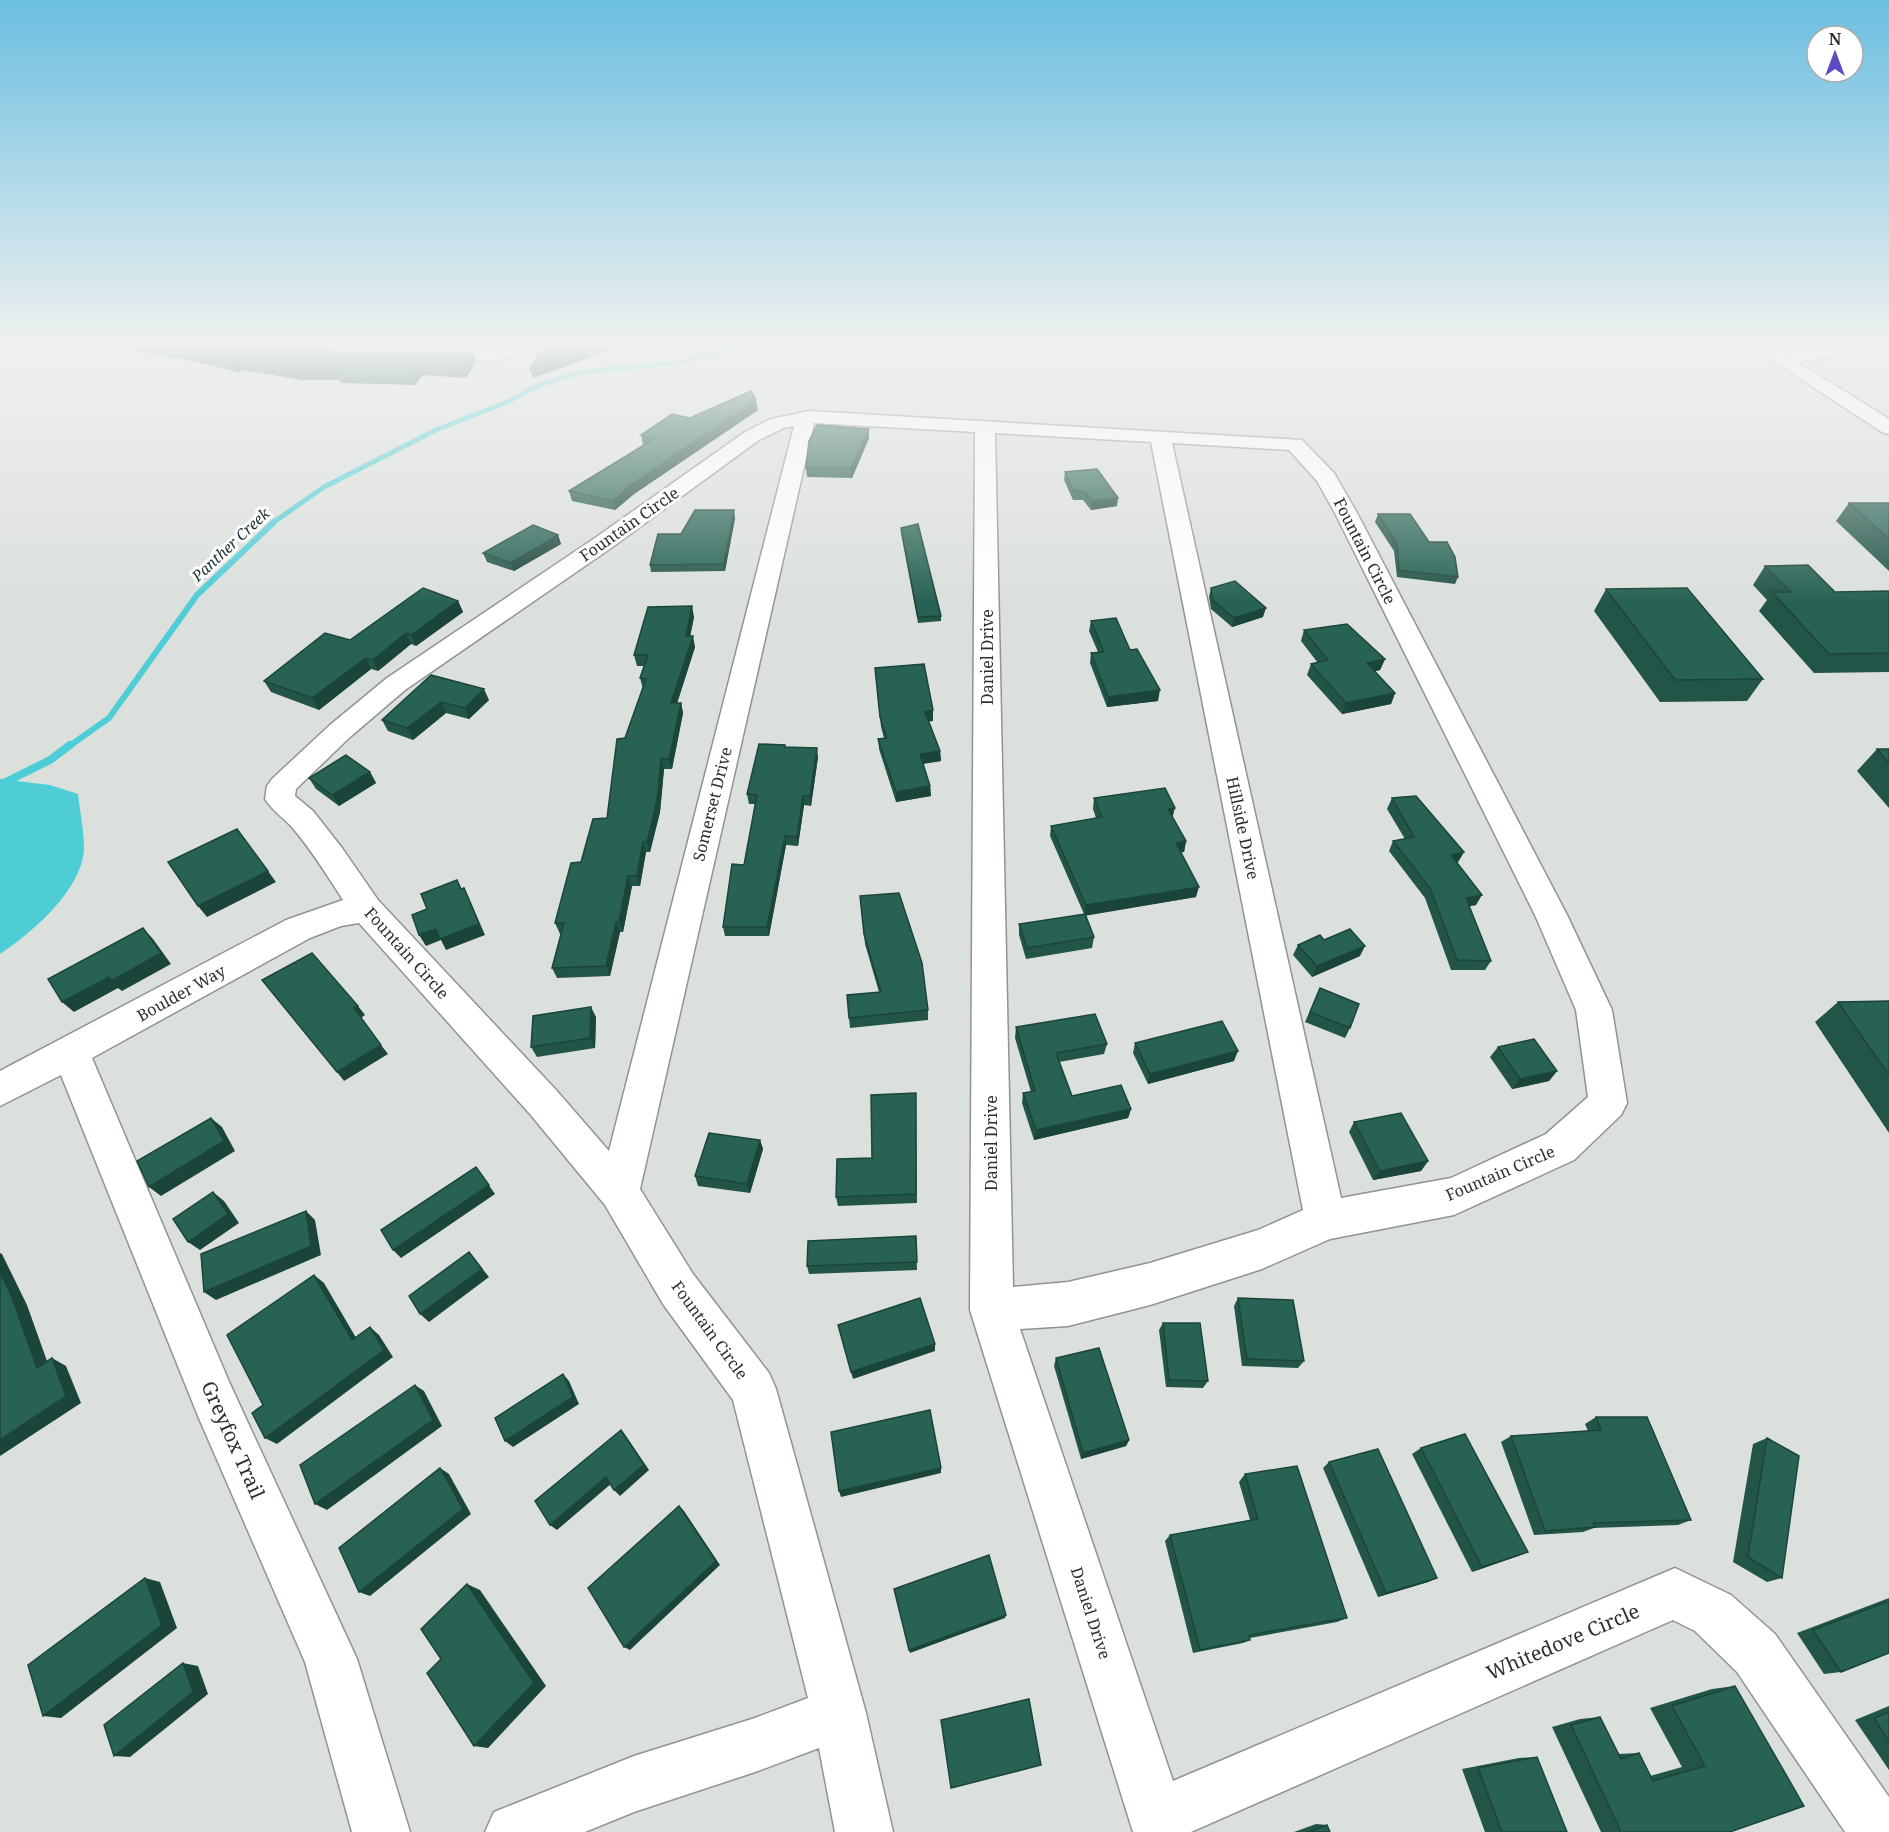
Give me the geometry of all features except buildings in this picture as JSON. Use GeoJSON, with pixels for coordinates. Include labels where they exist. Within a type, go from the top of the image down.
{"type":"FeatureCollection","features":[{"type":"Feature","properties":{"kind":"street","name":"Fountain Circle"},"geometry":{"type":"LineString","coordinates":[[761,431],[603,543],[396,684],[340,731],[282,786],[280,799],[302,819],[332,856],[366,909],[543,1102],[619,1192],[678,1289],[753,1389],[839,1713],[864,1832]]}},
{"type":"Feature","properties":{"kind":"street","name":"Somerset Drive"},"geometry":{"type":"LineString","coordinates":[[619,1192],[803,431]]}},
{"type":"Feature","properties":{"kind":"street","name":"Daniel Drive"},"geometry":{"type":"LineString","coordinates":[[986,431],[992,1310],[1160,1824]]}},
{"type":"Feature","properties":{"kind":"street","name":"Fountain Circle"},"geometry":{"type":"LineString","coordinates":[[992,1310],[1068,1304],[1150,1284],[1262,1249],[1326,1220],[1454,1196],[1560,1147],[1608,1103],[1594,1010],[1551,915],[1326,478],[1295,444],[1082,431]]}},
{"type":"Feature","properties":{"kind":"street","name":"Hillside Drive"},"geometry":{"type":"LineString","coordinates":[[1160,436],[1326,1220]]}},
{"type":"Feature","properties":{"kind":"street","name":"Boulder Way"},"geometry":{"type":"LineString","coordinates":[[0,1090],[298,929],[337,914],[366,909]]}},
{"type":"Feature","properties":{"kind":"street","name":"Greyfox Trail"},"geometry":{"type":"LineString","coordinates":[[71,1053],[214,1400],[331,1659],[381,1832]]}},
{"type":"Feature","properties":{"kind":"street","name":"Whitedove Circle"},"geometry":{"type":"LineString","coordinates":[[1160,1824],[1675,1593],[1713,1613],[1756,1653],[1879,1832]]}},
{"type":"Feature","properties":{"kind":"street"},"geometry":{"type":"LineString","coordinates":[[514,1832],[634,1784],[755,1745],[839,1713]]}},
{"type":"Feature","properties":{"kind":"water"},"geometry":{"type":"Polygon","coordinates":[[[0,779],[50,785],[78,794],[84,849],[75,880],[65,895],[40,922],[0,954],[0,779]]]}},
{"type":"Feature","properties":{"kind":"waterway","name":"Panther Creek"},"geometry":{"type":"LineString","coordinates":[[271,524],[324,487],[433,431]]}},
{"type":"Feature","properties":{"kind":"waterway","name":"Panther Creek"},"geometry":{"type":"LineString","coordinates":[[68,747],[109,718],[197,595],[274,522]]}},
{"type":"Feature","properties":{"kind":"waterway","name":"Panther Creek"},"geometry":{"type":"LineString","coordinates":[[0,785],[50,760],[70,745]]}}]}
